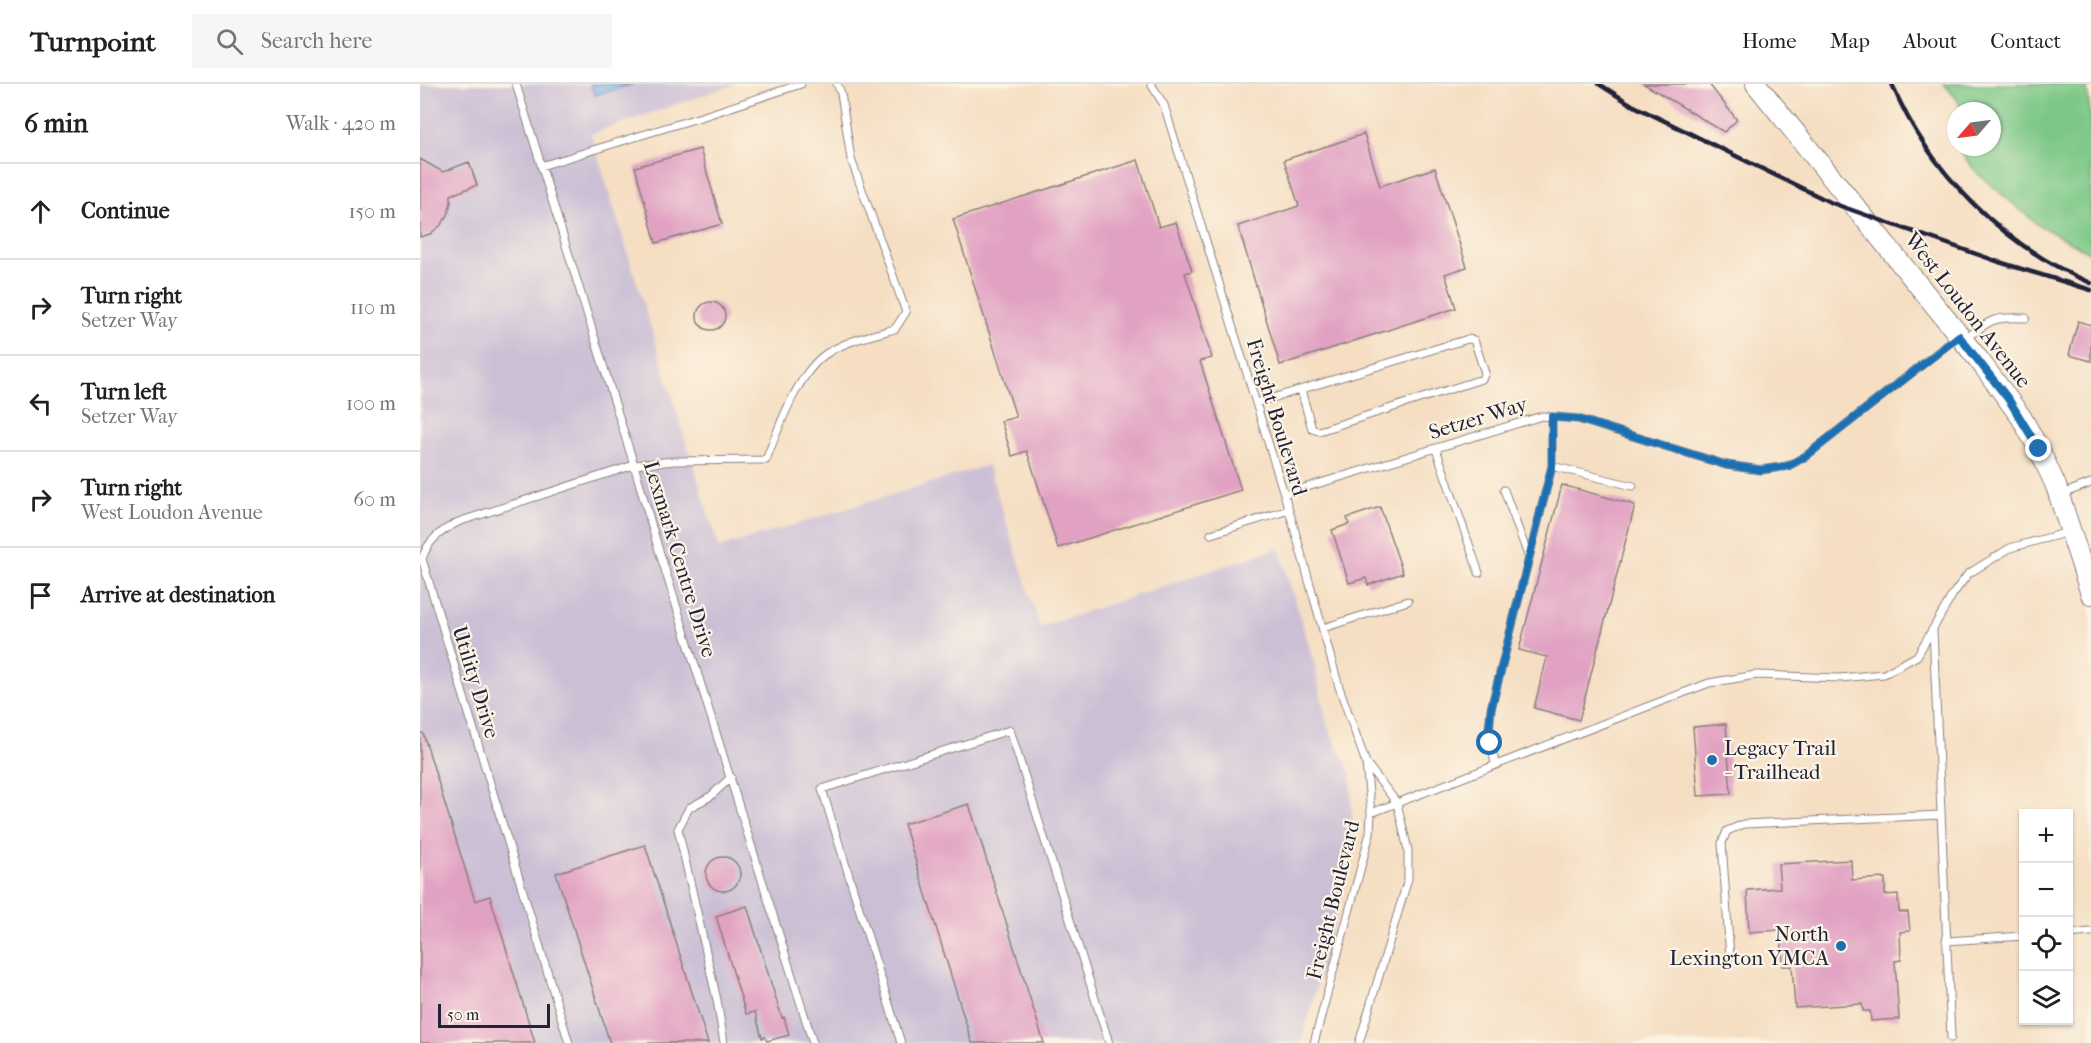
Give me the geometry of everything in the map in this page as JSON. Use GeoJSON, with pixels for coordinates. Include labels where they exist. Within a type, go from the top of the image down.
{"type":"FeatureCollection","features":[{"type":"Feature","properties":{"kind":"main road","name":"West Loudon Avenue"},"geometry":{"type":"LineString","coordinates":[[1756,84],[1961,338],[2020,417],[2039,449],[2059,495],[2091,594]]}},
{"type":"Feature","properties":{"kind":"lane","name":"Lexmark Centre Drive"},"geometry":{"type":"LineString","coordinates":[[516,84],[813,1043]]}},
{"type":"Feature","properties":{"kind":"lane"},"geometry":{"type":"LineString","coordinates":[[541,166],[801,84]]}},
{"type":"Feature","properties":{"kind":"lane"},"geometry":{"type":"LineString","coordinates":[[420,548],[443,530],[458,522],[634,465],[766,460],[784,413],[804,377],[826,353],[855,340],[895,329],[906,312],[851,159],[841,93],[837,84]]}},
{"type":"Feature","properties":{"kind":"lane","name":"Freight Boulevard"},"geometry":{"type":"LineString","coordinates":[[1151,84],[1164,105],[1289,510],[1339,687],[1366,763],[1371,813],[1370,833],[1314,1043]]}},
{"type":"Feature","properties":{"kind":"lane","name":"Setzer Way"},"geometry":{"type":"LineString","coordinates":[[1284,494],[1542,416],[1578,419],[1726,465],[1761,470],[1788,466],[1806,456],[1961,338],[1992,320],[2005,316],[2026,318]]}},
{"type":"Feature","properties":{"kind":"lane"},"geometry":{"type":"LineString","coordinates":[[1256,404],[1301,390],[1468,339],[1474,340],[1485,373],[1482,379],[1318,431],[1312,429],[1301,390]]}},
{"type":"Feature","properties":{"kind":"lane"},"geometry":{"type":"LineString","coordinates":[[1495,764],[1489,730],[1491,709],[1552,466],[1552,417]]}},
{"type":"Feature","properties":{"kind":"lane"},"geometry":{"type":"LineString","coordinates":[[1436,448],[1479,573]]}},
{"type":"Feature","properties":{"kind":"lane"},"geometry":{"type":"LineString","coordinates":[[1552,466],[1632,486]]}},
{"type":"Feature","properties":{"kind":"lane"},"geometry":{"type":"LineString","coordinates":[[2059,495],[2091,483]]}},
{"type":"Feature","properties":{"kind":"lane"},"geometry":{"type":"LineString","coordinates":[[1503,490],[1529,558]]}},
{"type":"Feature","properties":{"kind":"lane"},"geometry":{"type":"LineString","coordinates":[[1211,534],[1289,510]]}},
{"type":"Feature","properties":{"kind":"lane"},"geometry":{"type":"LineString","coordinates":[[1371,813],[1709,683],[1756,675],[1840,678],[1884,674],[1917,656],[1953,594],[1968,574],[2010,548],[2071,532]]}},
{"type":"Feature","properties":{"kind":"lane","name":"Utility Drive"},"geometry":{"type":"LineString","coordinates":[[433,539],[425,549],[422,559],[569,1043]]}},
{"type":"Feature","properties":{"kind":"lane"},"geometry":{"type":"LineString","coordinates":[[1323,628],[1408,602]]}},
{"type":"Feature","properties":{"kind":"lane"},"geometry":{"type":"LineString","coordinates":[[1933,628],[1951,1038]]}},
{"type":"Feature","properties":{"kind":"lane"},"geometry":{"type":"LineString","coordinates":[[901,1043],[822,789],[1010,730],[1109,1043]]}},
{"type":"Feature","properties":{"kind":"lane","name":"Freight Boulevard"},"geometry":{"type":"LineString","coordinates":[[1359,1043],[1408,879],[1408,850],[1397,803],[1366,763]]}},
{"type":"Feature","properties":{"kind":"lane"},"geometry":{"type":"LineString","coordinates":[[724,1043],[717,1000],[678,829],[689,808],[711,796],[731,777]]}},
{"type":"Feature","properties":{"kind":"lane"},"geometry":{"type":"LineString","coordinates":[[1730,957],[1722,843],[1727,831],[1744,824],[1941,815]]}},
{"type":"Feature","properties":{"kind":"lane"},"geometry":{"type":"LineString","coordinates":[[2073,934],[2091,932]]}},
{"type":"Feature","properties":{"kind":"lane"},"geometry":{"type":"LineString","coordinates":[[1946,941],[2019,936]]}},
{"type":"Feature","properties":{"kind":"shaded area"},"geometry":{"type":"Polygon","coordinates":[[[420,84],[735,84],[591,134],[719,548],[988,465],[1040,627],[1279,548],[1314,662],[1327,725],[1351,775],[1353,853],[1301,1043],[420,1043],[420,84]]]}},
{"type":"Feature","properties":{"kind":"green space"},"geometry":{"type":"Polygon","coordinates":[[[1944,84],[2086,84],[2091,118],[2091,253],[2038,225],[1976,172],[1964,156],[2001,156],[2001,102],[1958,102],[1944,84]]]}},
{"type":"Feature","properties":{"kind":"water"},"geometry":{"type":"Polygon","coordinates":[[[591,84],[633,84],[595,95],[591,84]]]}},
{"type":"Feature","properties":{"kind":"building"},"geometry":{"type":"Polygon","coordinates":[[[1644,84],[1709,84],[1737,120],[1724,132],[1644,84]]]}},
{"type":"Feature","properties":{"kind":"building"},"geometry":{"type":"Polygon","coordinates":[[[1364,134],[1380,186],[1435,168],[1467,267],[1445,274],[1456,308],[1280,365],[1238,226],[1299,206],[1284,160],[1364,134]]]}},
{"type":"Feature","properties":{"kind":"building"},"geometry":{"type":"Polygon","coordinates":[[[700,149],[722,224],[656,243],[635,167],[700,149]]]}},
{"type":"Feature","properties":{"kind":"building"},"geometry":{"type":"Polygon","coordinates":[[[420,159],[443,172],[469,162],[477,185],[451,195],[448,215],[440,226],[430,234],[420,237],[420,159]]]}},
{"type":"Feature","properties":{"kind":"building"},"geometry":{"type":"Polygon","coordinates":[[[1138,160],[1159,227],[1176,222],[1192,271],[1185,273],[1212,358],[1200,361],[1241,490],[1058,548],[1027,451],[1012,456],[1001,421],[1016,417],[953,219],[1138,160]]]}},
{"type":"Feature","properties":{"kind":"building"},"geometry":{"type":"Polygon","coordinates":[[[711,302],[721,306],[725,316],[721,326],[711,330],[701,326],[697,316],[701,306],[711,302]]]}},
{"type":"Feature","properties":{"kind":"building"},"geometry":{"type":"Polygon","coordinates":[[[2078,321],[2091,325],[2091,361],[2069,355],[2078,321]]]}},
{"type":"Feature","properties":{"kind":"building"},"geometry":{"type":"Polygon","coordinates":[[[1562,485],[1635,505],[1579,720],[1534,708],[1547,657],[1519,650],[1562,485]]]}},
{"type":"Feature","properties":{"kind":"building"},"geometry":{"type":"Polygon","coordinates":[[[1380,507],[1403,573],[1368,585],[1366,578],[1349,583],[1332,530],[1349,524],[1347,518],[1380,507]]]}},
{"type":"Feature","properties":{"kind":"building","name":"Legacy Trail - Trailhead"},"geometry":{"type":"Polygon","coordinates":[[[1726,724],[1731,794],[1698,796],[1693,727],[1726,724]]]}},
{"type":"Feature","properties":{"kind":"building"},"geometry":{"type":"Polygon","coordinates":[[[420,733],[423,733],[475,901],[490,896],[535,1043],[420,1043],[420,733]]]}},
{"type":"Feature","properties":{"kind":"building"},"geometry":{"type":"Polygon","coordinates":[[[969,804],[1044,1043],[972,1043],[904,824],[969,804]]]}},
{"type":"Feature","properties":{"kind":"building"},"geometry":{"type":"Polygon","coordinates":[[[645,845],[708,1043],[610,1043],[556,873],[645,845]]]}},
{"type":"Feature","properties":{"kind":"building"},"geometry":{"type":"Polygon","coordinates":[[[723,857],[735,862],[740,874],[735,886],[723,891],[711,886],[706,874],[711,862],[723,857]]]}},
{"type":"Feature","properties":{"kind":"building","name":"North Lexington YMCA"},"geometry":{"type":"Polygon","coordinates":[[[1851,860],[1852,880],[1885,878],[1885,895],[1898,894],[1899,912],[1908,912],[1910,931],[1900,932],[1901,960],[1895,961],[1899,1019],[1871,1021],[1870,1011],[1863,1011],[1862,1004],[1795,1008],[1792,966],[1783,966],[1781,930],[1749,932],[1747,890],[1780,888],[1778,864],[1851,860]]]}},
{"type":"Feature","properties":{"kind":"building"},"geometry":{"type":"Polygon","coordinates":[[[747,906],[789,1035],[767,1041],[765,1037],[762,1038],[755,1012],[746,1014],[716,916],[747,906]]]}},
{"type":"Feature","properties":{"kind":"railway"},"geometry":{"type":"LineString","coordinates":[[1599,84],[1632,105],[1832,203],[1999,262],[2091,290]]}},
{"type":"Feature","properties":{"kind":"railway"},"geometry":{"type":"LineString","coordinates":[[1892,84],[1907,116],[1926,147],[1972,203],[2028,249],[2059,268],[2091,283]]}},
{"type":"Feature","properties":{"kind":"place","name":"Legacy Trail - Trailhead"},"geometry":{"type":"Point","coordinates":[1712,760]}},
{"type":"Feature","properties":{"kind":"place","name":"North Lexington YMCA"},"geometry":{"type":"Point","coordinates":[1841,946]}},
{"type":"Feature","properties":{"kind":"route"},"geometry":{"type":"LineString","coordinates":[[1490,743],[1491,709],[1552,466],[1552,417],[1578,419],[1726,465],[1761,470],[1788,466],[1806,456],[1959,336],[2009,400],[2039,449]]}}]}
